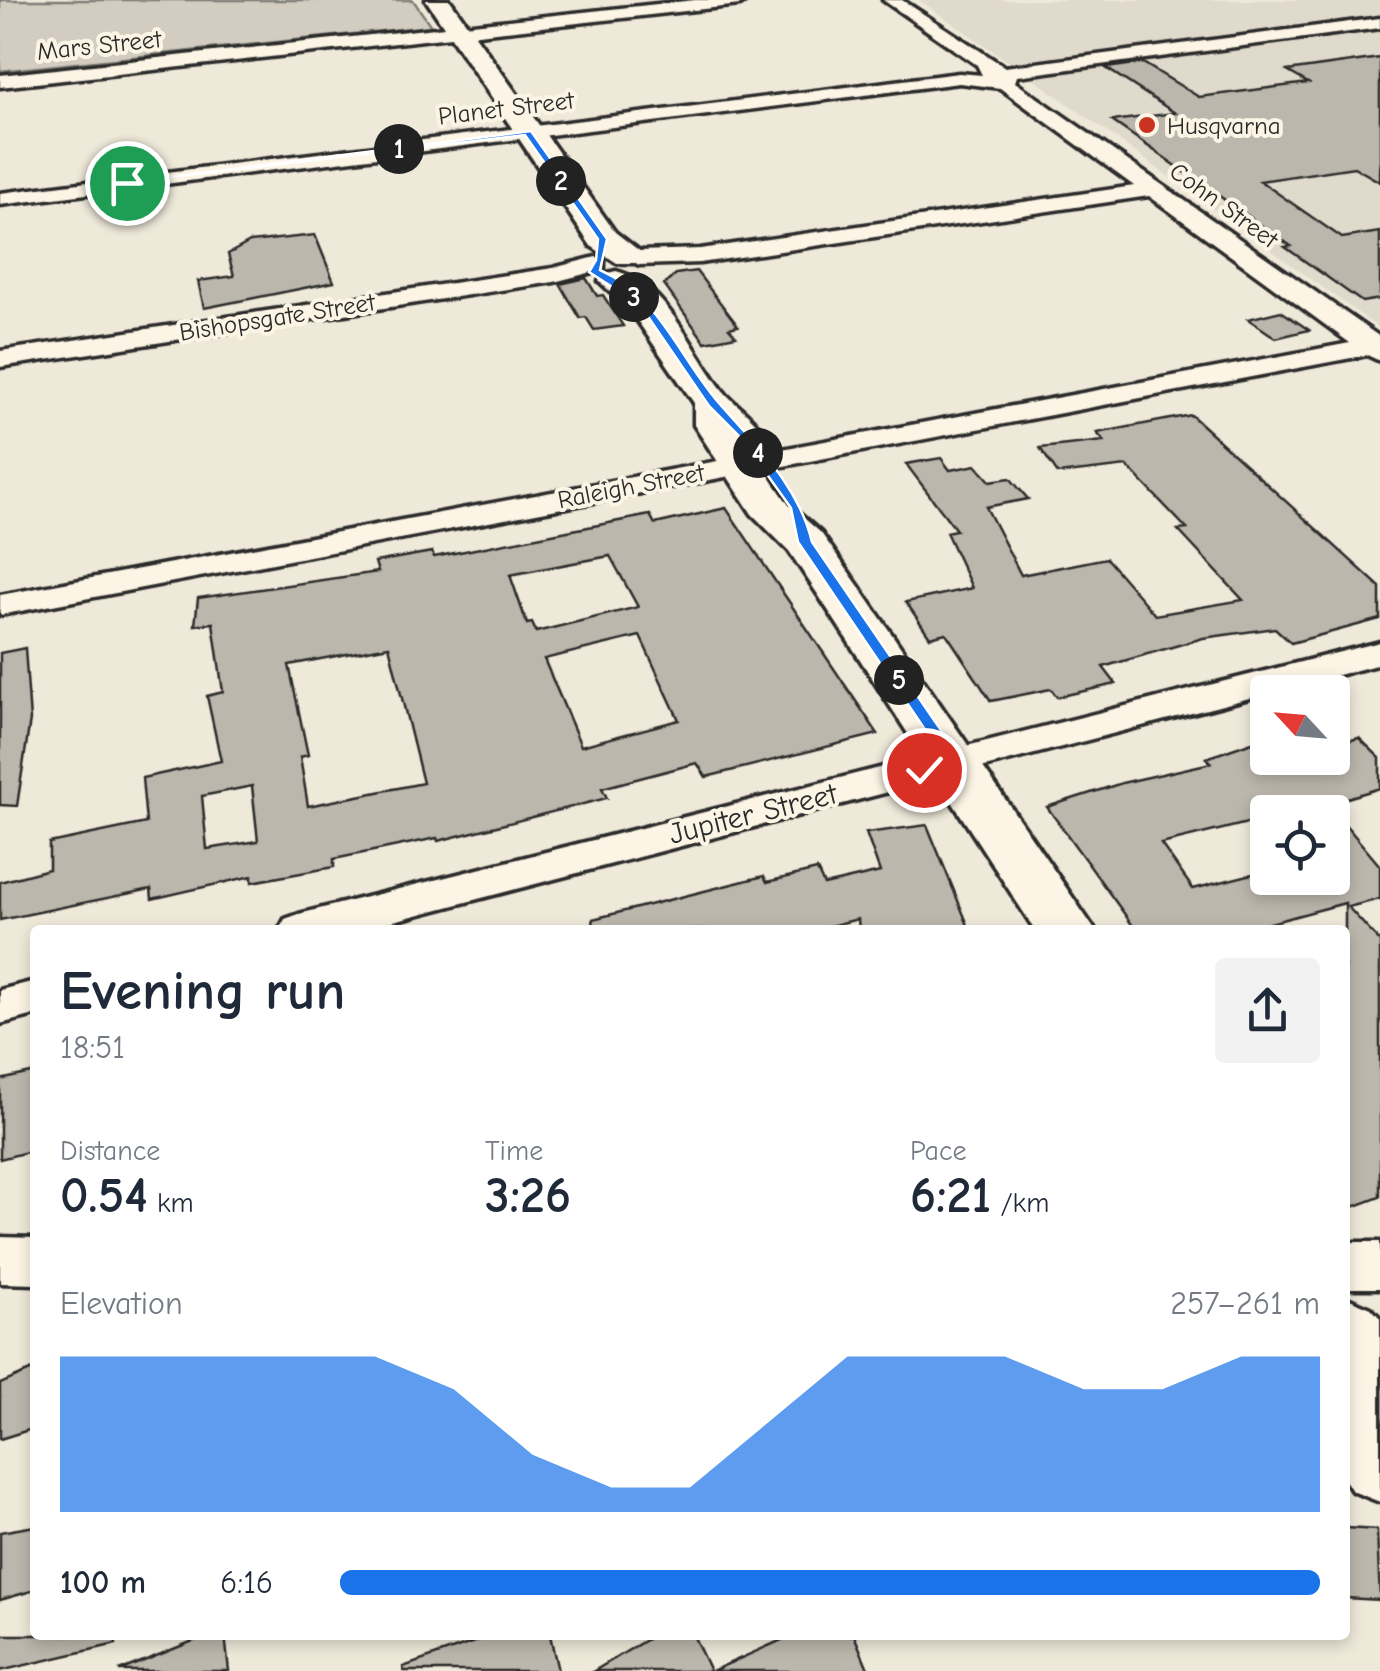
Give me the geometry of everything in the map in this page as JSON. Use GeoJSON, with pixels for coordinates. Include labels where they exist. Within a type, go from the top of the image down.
{"type":"FeatureCollection","features":[{"type":"Feature","properties":{"kind":"main road"},"geometry":{"type":"LineString","coordinates":[[438,0],[713,403],[714,424],[753,463],[774,514],[805,542],[1063,925]]}},
{"type":"Feature","properties":{"kind":"main road"},"geometry":{"type":"LineString","coordinates":[[1350,1339],[1380,1375]]}},
{"type":"Feature","properties":{"kind":"main road"},"geometry":{"type":"LineString","coordinates":[[1350,1422],[1380,1464]]}},
{"type":"Feature","properties":{"kind":"street","name":"Mars Street"},"geometry":{"type":"LineString","coordinates":[[0,81],[740,0]]}},
{"type":"Feature","properties":{"kind":"street","name":"Cohn Street"},"geometry":{"type":"LineString","coordinates":[[891,0],[1377,348]]}},
{"type":"Feature","properties":{"kind":"street","name":"Planet Street"},"geometry":{"type":"LineString","coordinates":[[0,199],[959,78],[1003,78],[1380,24]]}},
{"type":"Feature","properties":{"kind":"street"},"geometry":{"type":"LineString","coordinates":[[959,78],[975,60]]}},
{"type":"Feature","properties":{"kind":"street","name":"Bishopsgate Street"},"geometry":{"type":"LineString","coordinates":[[0,359],[1155,189]]}},
{"type":"Feature","properties":{"kind":"street","name":"Raleigh Street"},"geometry":{"type":"LineString","coordinates":[[0,605],[1377,348]]}},
{"type":"Feature","properties":{"kind":"street","name":"Jupiter Street"},"geometry":{"type":"LineString","coordinates":[[319,925],[1380,653]]}},
{"type":"Feature","properties":{"kind":"street"},"geometry":{"type":"LineString","coordinates":[[0,1006],[30,999]]}},
{"type":"Feature","properties":{"kind":"street"},"geometry":{"type":"LineString","coordinates":[[0,1260],[30,1261]]}},
{"type":"Feature","properties":{"kind":"street"},"geometry":{"type":"LineString","coordinates":[[1350,1265],[1380,1265]]}},
{"type":"Feature","properties":{"kind":"shaded area"},"geometry":{"type":"Polygon","coordinates":[[[0,0],[413,0],[431,26],[0,71],[0,0]]]}},
{"type":"Feature","properties":{"kind":"shaded area"},"geometry":{"type":"Polygon","coordinates":[[[919,0],[1380,0],[1380,329],[1038,82],[919,0]]]}},
{"type":"Feature","properties":{"kind":"building"},"geometry":{"type":"Polygon","coordinates":[[[1380,58],[1380,182],[1354,167],[1260,181],[1342,238],[1380,232],[1380,299],[1362,302],[1285,247],[1291,246],[1112,121],[1175,113],[1106,68],[1143,63],[1199,97],[1308,83],[1287,71],[1380,58]]]}},
{"type":"Feature","properties":{"kind":"building"},"geometry":{"type":"Polygon","coordinates":[[[315,235],[334,282],[204,308],[198,281],[234,276],[228,254],[250,242],[315,235]]]}},
{"type":"Feature","properties":{"kind":"building"},"geometry":{"type":"Polygon","coordinates":[[[696,271],[738,326],[729,328],[736,336],[705,342],[664,285],[676,274],[696,271]]]}},
{"type":"Feature","properties":{"kind":"building"},"geometry":{"type":"Polygon","coordinates":[[[586,278],[597,296],[603,295],[623,326],[594,330],[586,317],[580,318],[560,284],[586,278]]]}},
{"type":"Feature","properties":{"kind":"building"},"geometry":{"type":"Polygon","coordinates":[[[1281,311],[1309,330],[1276,338],[1248,319],[1281,311]]]}},
{"type":"Feature","properties":{"kind":"building"},"geometry":{"type":"Polygon","coordinates":[[[1191,415],[1380,587],[1380,619],[1291,643],[1275,628],[1203,638],[1103,667],[1116,684],[1057,697],[1051,689],[991,701],[946,633],[930,637],[906,602],[972,588],[946,532],[956,530],[906,464],[941,458],[950,470],[976,465],[990,481],[1010,478],[1028,499],[986,507],[1021,575],[1106,558],[1155,615],[1243,600],[1178,530],[1187,529],[1127,466],[1058,474],[1040,448],[1104,441],[1097,433],[1191,415]]]}},
{"type":"Feature","properties":{"kind":"building"},"geometry":{"type":"Polygon","coordinates":[[[726,508],[878,734],[706,777],[697,763],[602,788],[607,798],[438,841],[437,838],[334,859],[334,867],[252,882],[252,876],[152,899],[151,889],[0,920],[0,882],[49,869],[49,843],[146,823],[142,778],[221,761],[207,696],[223,692],[213,623],[195,625],[198,598],[378,572],[375,562],[432,552],[434,557],[650,515],[655,524],[726,508]],[[610,556],[510,575],[527,624],[532,623],[536,632],[638,607],[610,556]],[[640,636],[544,659],[581,746],[679,720],[640,636]],[[389,646],[289,665],[308,755],[300,757],[308,806],[423,783],[389,646]],[[252,786],[202,796],[207,849],[258,841],[252,786]]]}},
{"type":"Feature","properties":{"kind":"building"},"geometry":{"type":"Polygon","coordinates":[[[25,648],[30,720],[17,806],[0,805],[0,653],[25,648]]]}},
{"type":"Feature","properties":{"kind":"building"},"geometry":{"type":"Polygon","coordinates":[[[1359,738],[1380,758],[1380,788],[1350,797],[1250,795],[1250,822],[1161,844],[1193,889],[1250,875],[1250,895],[1350,895],[1350,830],[1380,866],[1380,899],[1348,907],[1380,942],[1380,1197],[1350,1208],[1350,925],[1345,925],[1345,903],[1263,925],[1132,925],[1047,807],[1122,783],[1211,763],[1206,758],[1250,743],[1250,775],[1350,775],[1350,740],[1359,738]]]}},
{"type":"Feature","properties":{"kind":"building"},"geometry":{"type":"Polygon","coordinates":[[[927,825],[968,925],[859,925],[858,919],[833,925],[594,925],[593,919],[764,876],[767,882],[817,870],[824,885],[880,872],[866,833],[927,825]]]}},
{"type":"Feature","properties":{"kind":"building"},"geometry":{"type":"Polygon","coordinates":[[[30,1073],[30,1151],[0,1159],[0,1080],[30,1073]]]}},
{"type":"Feature","properties":{"kind":"building"},"geometry":{"type":"Polygon","coordinates":[[[30,1371],[30,1430],[0,1439],[0,1384],[30,1371]]]}},
{"type":"Feature","properties":{"kind":"building"},"geometry":{"type":"Polygon","coordinates":[[[30,1527],[30,1591],[0,1600],[0,1532],[30,1527]]]}},
{"type":"Feature","properties":{"kind":"building"},"geometry":{"type":"Polygon","coordinates":[[[1350,1528],[1377,1530],[1380,1600],[1350,1598],[1350,1528]]]}},
{"type":"Feature","properties":{"kind":"building"},"geometry":{"type":"Polygon","coordinates":[[[0,1635],[30,1635],[30,1640],[116,1640],[116,1644],[0,1671],[0,1635]]]}},
{"type":"Feature","properties":{"kind":"building"},"geometry":{"type":"Polygon","coordinates":[[[196,1640],[226,1640],[229,1671],[119,1671],[196,1640]]]}},
{"type":"Feature","properties":{"kind":"building"},"geometry":{"type":"Polygon","coordinates":[[[480,1640],[551,1640],[558,1671],[404,1671],[403,1667],[480,1640]]]}},
{"type":"Feature","properties":{"kind":"building"},"geometry":{"type":"Polygon","coordinates":[[[646,1640],[695,1640],[710,1671],[594,1671],[646,1640]]]}},
{"type":"Feature","properties":{"kind":"building"},"geometry":{"type":"Polygon","coordinates":[[[782,1640],[856,1640],[869,1671],[712,1671],[782,1640]]]}},
{"type":"Feature","properties":{"kind":"place","name":"Husqvarna"},"geometry":{"type":"Point","coordinates":[1147,125]}},
{"type":"Feature","properties":{"kind":"route"},"geometry":{"type":"LineString","coordinates":[[127,183],[528,132],[602,239],[601,260],[594,272],[616,281],[643,303],[713,403],[738,426],[797,508],[805,542],[955,762],[924,770]]}}]}
